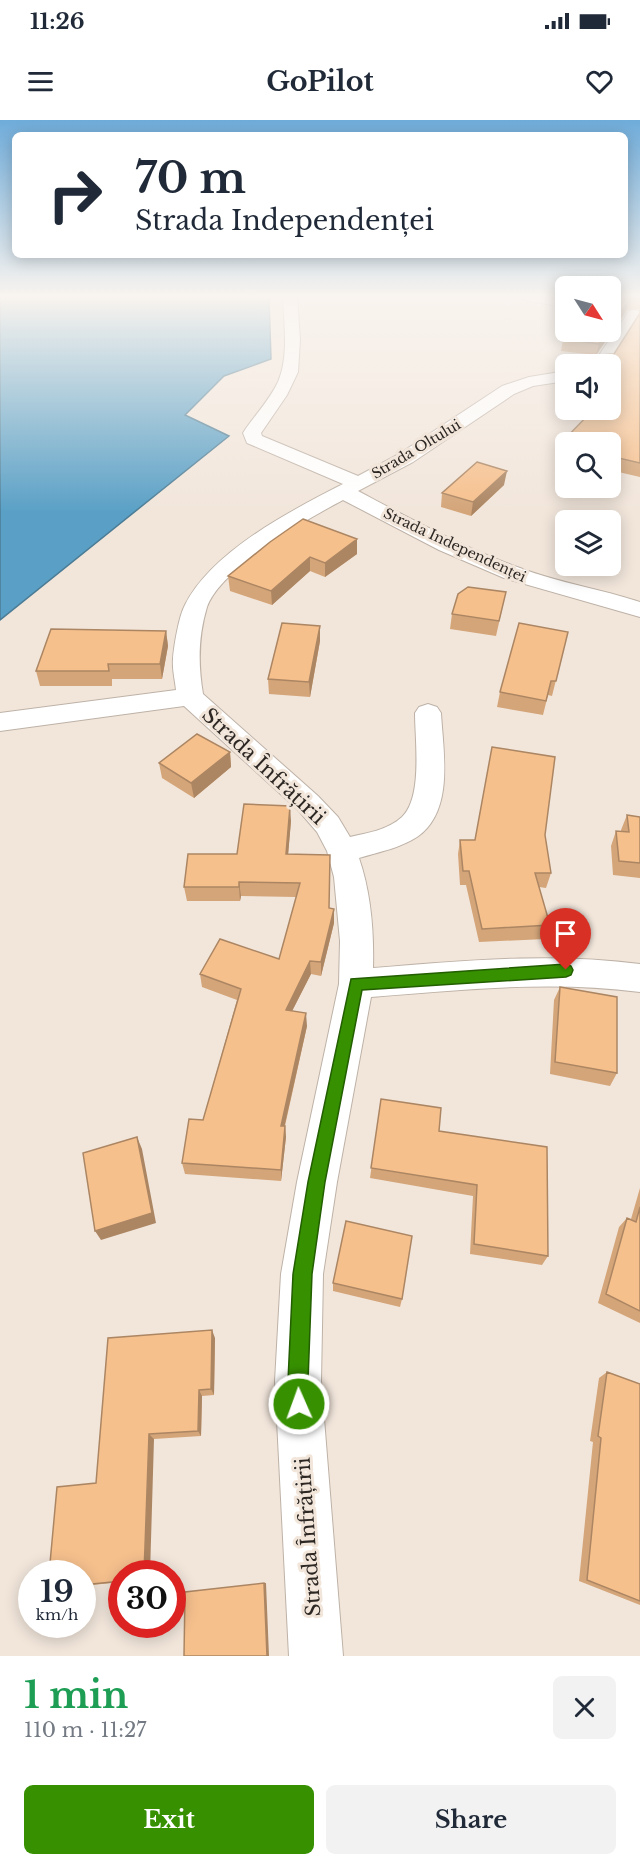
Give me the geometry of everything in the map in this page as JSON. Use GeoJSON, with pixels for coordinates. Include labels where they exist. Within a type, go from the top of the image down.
{"type":"FeatureCollection","features":[{"type":"Feature","properties":{"kind":"street","name":"Strada Oltului"},"geometry":{"type":"LineString","coordinates":[[288,369],[286,382],[252,434],[254,439],[350,487],[406,458],[508,390],[530,382],[555,378]]}},
{"type":"Feature","properties":{"kind":"street","name":"Strada Independenței"},"geometry":{"type":"LineString","coordinates":[[350,487],[510,573],[538,583],[613,600],[640,610]]}},
{"type":"Feature","properties":{"kind":"street"},"geometry":{"type":"LineString","coordinates":[[0,722],[190,698],[185,660],[190,630],[196,606],[211,584],[226,567],[248,549],[295,517],[350,487]]}},
{"type":"Feature","properties":{"kind":"street"},"geometry":{"type":"LineString","coordinates":[[613,600],[640,592]]}},
{"type":"Feature","properties":{"kind":"street","name":"Strada Înfrățirii"},"geometry":{"type":"LineString","coordinates":[[190,698],[308,803],[328,825],[342,851],[350,877],[357,941],[356,984],[316,1182],[302,1274],[298,1381],[316,1656]]}},
{"type":"Feature","properties":{"kind":"street"},"geometry":{"type":"LineString","coordinates":[[342,851],[392,835],[411,825],[421,815],[429,795],[428,713]]}},
{"type":"Feature","properties":{"kind":"street"},"geometry":{"type":"LineString","coordinates":[[356,984],[548,970],[602,972],[640,978]]}},
{"type":"Feature","properties":{"kind":"water"},"geometry":{"type":"Polygon","coordinates":[[[0,369],[244,369],[224,376],[185,415],[229,436],[0,620],[0,369]]]}},
{"type":"Feature","properties":{"kind":"building"},"geometry":{"type":"Polygon","coordinates":[[[621,369],[640,369],[640,463],[621,459],[621,432],[572,432],[583,420],[621,420],[621,369]]]}},
{"type":"Feature","properties":{"kind":"building"},"geometry":{"type":"Polygon","coordinates":[[[477,462],[507,471],[473,502],[442,493],[477,462]]]}},
{"type":"Feature","properties":{"kind":"building"},"geometry":{"type":"Polygon","coordinates":[[[303,519],[357,539],[325,563],[310,557],[271,591],[228,576],[270,542],[303,519]]]}},
{"type":"Feature","properties":{"kind":"building"},"geometry":{"type":"Polygon","coordinates":[[[468,587],[506,592],[499,621],[452,614],[458,594],[468,587]]]}},
{"type":"Feature","properties":{"kind":"building"},"geometry":{"type":"Polygon","coordinates":[[[282,623],[320,626],[309,682],[268,679],[282,623]]]}},
{"type":"Feature","properties":{"kind":"building"},"geometry":{"type":"Polygon","coordinates":[[[519,623],[568,632],[556,681],[551,681],[546,701],[500,692],[519,623]]]}},
{"type":"Feature","properties":{"kind":"building"},"geometry":{"type":"Polygon","coordinates":[[[51,629],[166,631],[160,664],[108,664],[109,671],[36,671],[51,629]]]}},
{"type":"Feature","properties":{"kind":"building"},"geometry":{"type":"Polygon","coordinates":[[[197,734],[230,752],[191,783],[159,763],[197,734]]]}},
{"type":"Feature","properties":{"kind":"building"},"geometry":{"type":"Polygon","coordinates":[[[492,747],[555,757],[545,835],[551,873],[535,873],[550,925],[482,929],[469,871],[463,871],[460,840],[475,840],[492,747]]]}},
{"type":"Feature","properties":{"kind":"building"},"geometry":{"type":"Polygon","coordinates":[[[244,804],[290,806],[286,854],[330,855],[329,908],[334,909],[321,962],[310,961],[286,1010],[306,1013],[281,1126],[285,1126],[281,1170],[182,1163],[189,1119],[203,1120],[241,989],[200,974],[220,939],[279,959],[300,883],[239,882],[239,887],[184,887],[188,854],[237,854],[244,804]]]}},
{"type":"Feature","properties":{"kind":"building"},"geometry":{"type":"Polygon","coordinates":[[[627,815],[640,817],[640,863],[619,861],[616,831],[629,832],[627,815]]]}},
{"type":"Feature","properties":{"kind":"building"},"geometry":{"type":"Polygon","coordinates":[[[560,987],[617,997],[617,1073],[555,1062],[560,987]]]}},
{"type":"Feature","properties":{"kind":"building"},"geometry":{"type":"Polygon","coordinates":[[[381,1099],[441,1108],[439,1131],[547,1147],[548,1256],[474,1244],[477,1185],[371,1168],[381,1099]]]}},
{"type":"Feature","properties":{"kind":"building"},"geometry":{"type":"Polygon","coordinates":[[[137,1137],[152,1213],[95,1231],[83,1153],[137,1137]]]}},
{"type":"Feature","properties":{"kind":"building"},"geometry":{"type":"Polygon","coordinates":[[[640,1207],[640,1311],[606,1294],[627,1218],[636,1222],[640,1207]]]}},
{"type":"Feature","properties":{"kind":"building"},"geometry":{"type":"Polygon","coordinates":[[[346,1221],[412,1236],[402,1299],[333,1283],[346,1221]]]}},
{"type":"Feature","properties":{"kind":"building"},"geometry":{"type":"Polygon","coordinates":[[[212,1330],[211,1389],[199,1390],[198,1431],[149,1434],[144,1560],[108,1560],[108,1582],[96,1584],[96,1560],[50,1560],[57,1487],[96,1483],[108,1338],[212,1330]]]}},
{"type":"Feature","properties":{"kind":"building"},"geometry":{"type":"Polygon","coordinates":[[[607,1372],[640,1384],[640,1601],[587,1580],[601,1438],[598,1436],[607,1372]]]}},
{"type":"Feature","properties":{"kind":"building"},"geometry":{"type":"Polygon","coordinates":[[[264,1583],[267,1656],[184,1656],[186,1592],[264,1583]]]}},
{"type":"Feature","properties":{"kind":"route"},"geometry":{"type":"LineString","coordinates":[[299,1404],[302,1274],[316,1182],[356,984],[566,970]]}}]}
